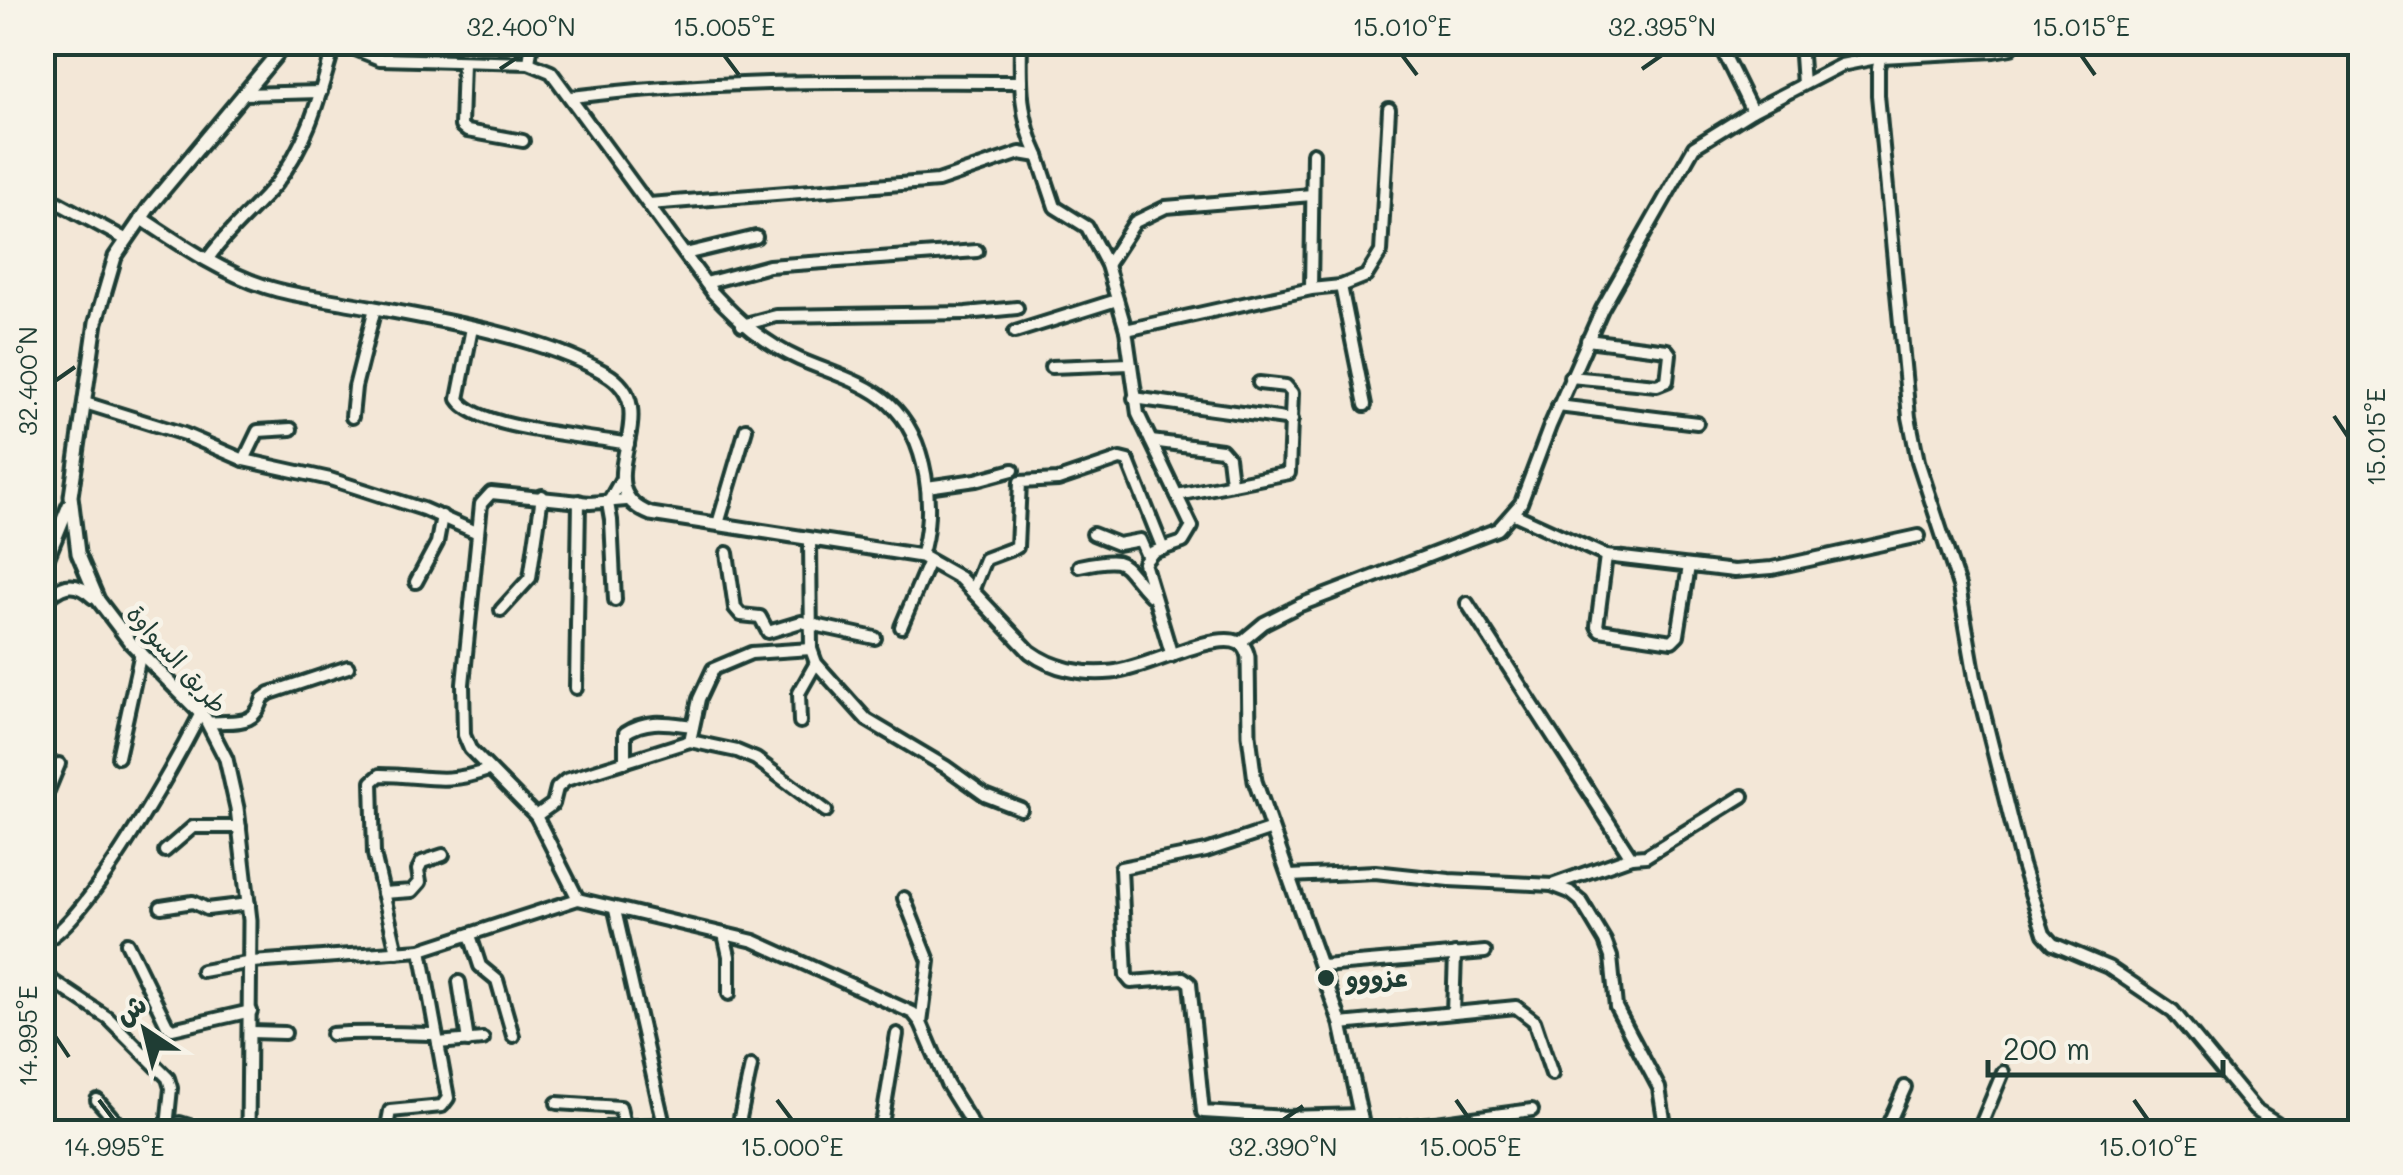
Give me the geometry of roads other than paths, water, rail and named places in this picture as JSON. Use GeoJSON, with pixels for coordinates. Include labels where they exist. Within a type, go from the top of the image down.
{"type":"FeatureCollection","features":[{"type":"Feature","properties":{"kind":"street"},"geometry":{"type":"LineString","coordinates":[[271,60],[277,42]]}},
{"type":"Feature","properties":{"kind":"street","name":"طريق السواوة"},"geometry":{"type":"LineString","coordinates":[[249,1131],[249,904],[240,828],[226,760],[205,718],[115,626],[100,604],[78,553],[72,496],[104,284],[125,240],[141,218],[287,42]]}},
{"type":"Feature","properties":{"kind":"street"},"geometry":{"type":"LineString","coordinates":[[207,260],[226,233],[282,176],[312,123],[337,42],[380,59],[529,63],[546,67],[572,97],[706,284],[742,325],[784,352],[888,402],[913,436],[927,488],[928,536],[925,558],[901,627]]}},
{"type":"Feature","properties":{"kind":"street"},"geometry":{"type":"LineString","coordinates":[[529,63],[532,42]]}},
{"type":"Feature","properties":{"kind":"street"},"geometry":{"type":"LineString","coordinates":[[1021,42],[1025,130],[1055,208],[1087,226],[1107,265],[1126,330],[1134,398],[1192,527],[1183,542],[1147,556],[1144,563],[1172,656]]}},
{"type":"Feature","properties":{"kind":"street"},"geometry":{"type":"LineString","coordinates":[[1718,42],[1752,111]]}},
{"type":"Feature","properties":{"kind":"street"},"geometry":{"type":"LineString","coordinates":[[1800,42],[1803,84]]}},
{"type":"Feature","properties":{"kind":"street"},"geometry":{"type":"LineString","coordinates":[[1884,42],[1878,94],[1904,377],[1914,441],[1959,586],[1975,678],[2040,922],[2054,944],[2108,967],[2173,1011],[2255,1110],[2290,1132]]}},
{"type":"Feature","properties":{"kind":"street"},"geometry":{"type":"LineString","coordinates":[[1240,642],[1264,622],[1300,605],[1498,528],[1514,514],[1587,340],[1684,160],[1706,138],[1841,66],[1881,57],[1994,52],[2011,48],[2015,42]]}},
{"type":"Feature","properties":{"kind":"street"},"geometry":{"type":"LineString","coordinates":[[463,62],[461,126],[467,132],[522,141]]}},
{"type":"Feature","properties":{"kind":"street"},"geometry":{"type":"LineString","coordinates":[[572,97],[643,88],[720,85],[1020,82]]}},
{"type":"Feature","properties":{"kind":"street"},"geometry":{"type":"LineString","coordinates":[[243,94],[322,92]]}},
{"type":"Feature","properties":{"kind":"street"},"geometry":{"type":"LineString","coordinates":[[1126,330],[1311,289],[1341,286],[1366,276],[1380,252],[1389,110]]}},
{"type":"Feature","properties":{"kind":"street"},"geometry":{"type":"LineString","coordinates":[[1311,289],[1313,153]]}},
{"type":"Feature","properties":{"kind":"street"},"geometry":{"type":"LineString","coordinates":[[649,204],[938,181],[1020,154],[1038,156]]}},
{"type":"Feature","properties":{"kind":"street"},"geometry":{"type":"LineString","coordinates":[[42,194],[125,240]]}},
{"type":"Feature","properties":{"kind":"street"},"geometry":{"type":"LineString","coordinates":[[1107,265],[1126,232],[1145,215],[1156,211],[1195,203],[1312,195]]}},
{"type":"Feature","properties":{"kind":"street"},"geometry":{"type":"LineString","coordinates":[[141,218],[207,260],[268,288],[472,328],[544,349],[612,378],[630,403],[632,424],[621,480],[608,503],[614,600]]}},
{"type":"Feature","properties":{"kind":"street"},"geometry":{"type":"LineString","coordinates":[[685,254],[756,237]]}},
{"type":"Feature","properties":{"kind":"street"},"geometry":{"type":"LineString","coordinates":[[706,284],[769,266],[977,251]]}},
{"type":"Feature","properties":{"kind":"street"},"geometry":{"type":"LineString","coordinates":[[1341,286],[1365,404]]}},
{"type":"Feature","properties":{"kind":"street"},"geometry":{"type":"LineString","coordinates":[[1014,332],[1117,300]]}},
{"type":"Feature","properties":{"kind":"street"},"geometry":{"type":"LineString","coordinates":[[352,418],[355,387],[375,308]]}},
{"type":"Feature","properties":{"kind":"street"},"geometry":{"type":"LineString","coordinates":[[742,325],[776,316],[966,314],[1017,308]]}},
{"type":"Feature","properties":{"kind":"street"},"geometry":{"type":"LineString","coordinates":[[472,328],[458,399],[464,408],[523,428],[628,444]]}},
{"type":"Feature","properties":{"kind":"street"},"geometry":{"type":"LineString","coordinates":[[1570,378],[1657,385],[1667,380],[1667,350],[1587,340]]}},
{"type":"Feature","properties":{"kind":"street"},"geometry":{"type":"LineString","coordinates":[[1051,367],[1130,364]]}},
{"type":"Feature","properties":{"kind":"street"},"geometry":{"type":"LineString","coordinates":[[1177,496],[1288,473],[1290,389],[1259,384]]}},
{"type":"Feature","properties":{"kind":"street"},"geometry":{"type":"LineString","coordinates":[[1134,398],[1292,420]]}},
{"type":"Feature","properties":{"kind":"street"},"geometry":{"type":"LineString","coordinates":[[85,402],[184,434],[244,460],[330,480],[442,516],[478,533]]}},
{"type":"Feature","properties":{"kind":"street"},"geometry":{"type":"LineString","coordinates":[[1558,406],[1697,423]]}},
{"type":"Feature","properties":{"kind":"street"},"geometry":{"type":"LineString","coordinates":[[244,460],[258,431],[292,428]]}},
{"type":"Feature","properties":{"kind":"street"},"geometry":{"type":"LineString","coordinates":[[718,524],[746,429]]}},
{"type":"Feature","properties":{"kind":"street"},"geometry":{"type":"LineString","coordinates":[[1151,441],[1222,450],[1228,457],[1231,482]]}},
{"type":"Feature","properties":{"kind":"street"},"geometry":{"type":"LineString","coordinates":[[972,589],[984,560],[1017,546],[1020,482],[1058,480],[1120,459],[1128,461],[1163,549]]}},
{"type":"Feature","properties":{"kind":"street"},"geometry":{"type":"LineString","coordinates":[[927,488],[1012,470]]}},
{"type":"Feature","properties":{"kind":"street"},"geometry":{"type":"LineString","coordinates":[[621,480],[626,500]]}},
{"type":"Feature","properties":{"kind":"street"},"geometry":{"type":"LineString","coordinates":[[578,900],[536,816],[470,750],[464,734],[463,684],[481,504],[485,496],[500,493],[608,503],[626,500],[651,514],[925,558],[960,578],[1030,652],[1059,667],[1115,672],[1221,641],[1240,642],[1248,656],[1255,781],[1323,966],[1367,1132],[1532,1110]]}},
{"type":"Feature","properties":{"kind":"street"},"geometry":{"type":"LineString","coordinates":[[42,571],[72,496]]}},
{"type":"Feature","properties":{"kind":"street"},"geometry":{"type":"LineString","coordinates":[[501,610],[530,578],[542,496]]}},
{"type":"Feature","properties":{"kind":"street"},"geometry":{"type":"LineString","coordinates":[[576,688],[578,501]]}},
{"type":"Feature","properties":{"kind":"street"},"geometry":{"type":"LineString","coordinates":[[1514,514],[1606,556],[1734,572],[1772,568],[1919,536]]}},
{"type":"Feature","properties":{"kind":"street"},"geometry":{"type":"LineString","coordinates":[[416,582],[437,544],[442,516]]}},
{"type":"Feature","properties":{"kind":"street"},"geometry":{"type":"LineString","coordinates":[[1093,534],[1118,544],[1140,540],[1147,556]]}},
{"type":"Feature","properties":{"kind":"street"},"geometry":{"type":"LineString","coordinates":[[810,539],[812,649],[816,663],[867,720],[946,766],[985,795],[1021,809]]}},
{"type":"Feature","properties":{"kind":"street"},"geometry":{"type":"LineString","coordinates":[[727,553],[735,608],[741,615],[760,617],[768,632],[787,624],[811,623],[875,638]]}},
{"type":"Feature","properties":{"kind":"street"},"geometry":{"type":"LineString","coordinates":[[1606,556],[1597,626],[1600,630],[1672,641],[1678,635],[1688,566]]}},
{"type":"Feature","properties":{"kind":"street"},"geometry":{"type":"LineString","coordinates":[[1079,566],[1109,560],[1121,562],[1156,601]]}},
{"type":"Feature","properties":{"kind":"street"},"geometry":{"type":"LineString","coordinates":[[42,602],[60,586],[70,584],[88,592],[100,604]]}},
{"type":"Feature","properties":{"kind":"street"},"geometry":{"type":"LineString","coordinates":[[1467,603],[1632,857]]}},
{"type":"Feature","properties":{"kind":"street"},"geometry":{"type":"LineString","coordinates":[[690,741],[709,674],[722,663],[751,653],[812,649]]}},
{"type":"Feature","properties":{"kind":"street"},"geometry":{"type":"LineString","coordinates":[[118,756],[141,652]]}},
{"type":"Feature","properties":{"kind":"street"},"geometry":{"type":"LineString","coordinates":[[800,722],[799,692],[816,663]]}},
{"type":"Feature","properties":{"kind":"street"},"geometry":{"type":"LineString","coordinates":[[42,942],[68,924],[162,790],[205,718],[252,719],[263,698],[270,694],[348,667]]}},
{"type":"Feature","properties":{"kind":"street"},"geometry":{"type":"LineString","coordinates":[[625,762],[622,740],[636,725],[654,722],[693,726]]}},
{"type":"Feature","properties":{"kind":"street"},"geometry":{"type":"LineString","coordinates":[[536,816],[553,804],[560,784],[690,741],[756,759],[826,811]]}},
{"type":"Feature","properties":{"kind":"street"},"geometry":{"type":"LineString","coordinates":[[42,805],[59,764]]}},
{"type":"Feature","properties":{"kind":"street"},"geometry":{"type":"LineString","coordinates":[[397,952],[372,835],[372,782],[380,775],[427,781],[465,778],[488,770]]}},
{"type":"Feature","properties":{"kind":"street"},"geometry":{"type":"LineString","coordinates":[[1552,885],[1632,857],[1646,856],[1743,796]]}},
{"type":"Feature","properties":{"kind":"street"},"geometry":{"type":"LineString","coordinates":[[165,851],[193,827],[240,828]]}},
{"type":"Feature","properties":{"kind":"street"},"geometry":{"type":"LineString","coordinates":[[1272,829],[1206,851],[1125,866],[1120,874],[1129,981],[1182,978],[1190,983],[1203,1112],[1361,1116]]}},
{"type":"Feature","properties":{"kind":"street"},"geometry":{"type":"LineString","coordinates":[[384,894],[412,890],[420,882],[418,870],[422,862],[443,856]]}},
{"type":"Feature","properties":{"kind":"street"},"geometry":{"type":"LineString","coordinates":[[1290,876],[1375,872],[1562,887],[1582,901],[1605,941],[1616,1007],[1659,1088],[1666,1132]]}},
{"type":"Feature","properties":{"kind":"street"},"geometry":{"type":"LineString","coordinates":[[904,898],[929,961],[922,1023]]}},
{"type":"Feature","properties":{"kind":"street"},"geometry":{"type":"LineString","coordinates":[[202,971],[252,962],[421,950],[578,900],[754,941],[901,1006],[922,1023],[954,1098],[976,1132]]}},
{"type":"Feature","properties":{"kind":"street"},"geometry":{"type":"LineString","coordinates":[[161,907],[193,902],[206,909],[249,904]]}},
{"type":"Feature","properties":{"kind":"street"},"geometry":{"type":"LineString","coordinates":[[615,910],[664,1125]]}},
{"type":"Feature","properties":{"kind":"street"},"geometry":{"type":"LineString","coordinates":[[470,934],[480,966],[496,980],[514,1036]]}},
{"type":"Feature","properties":{"kind":"street"},"geometry":{"type":"LineString","coordinates":[[724,934],[729,956],[729,994]]}},
{"type":"Feature","properties":{"kind":"street"},"geometry":{"type":"LineString","coordinates":[[127,942],[172,1029],[251,1012]]}},
{"type":"Feature","properties":{"kind":"street"},"geometry":{"type":"LineString","coordinates":[[386,1132],[390,1111],[446,1103],[448,1098],[421,950]]}},
{"type":"Feature","properties":{"kind":"street"},"geometry":{"type":"LineString","coordinates":[[1323,966],[1485,952]]}},
{"type":"Feature","properties":{"kind":"street"},"geometry":{"type":"LineString","coordinates":[[1454,1013],[1455,954]]}},
{"type":"Feature","properties":{"kind":"street"},"geometry":{"type":"LineString","coordinates":[[51,980],[108,1018],[168,1078],[171,1088],[167,1127]]}},
{"type":"Feature","properties":{"kind":"street"},"geometry":{"type":"LineString","coordinates":[[459,982],[468,1040]]}},
{"type":"Feature","properties":{"kind":"street"},"geometry":{"type":"LineString","coordinates":[[1341,1024],[1516,1007],[1534,1020],[1552,1074]]}},
{"type":"Feature","properties":{"kind":"street"},"geometry":{"type":"LineString","coordinates":[[332,1034],[364,1031],[484,1040]]}},
{"type":"Feature","properties":{"kind":"street"},"geometry":{"type":"LineString","coordinates":[[251,1032],[285,1033]]}},
{"type":"Feature","properties":{"kind":"street"},"geometry":{"type":"LineString","coordinates":[[878,1132],[884,1118],[898,1034]]}},
{"type":"Feature","properties":{"kind":"street"},"geometry":{"type":"LineString","coordinates":[[737,1132],[751,1066]]}},
{"type":"Feature","properties":{"kind":"street"},"geometry":{"type":"LineString","coordinates":[[1978,1132],[2003,1072]]}},
{"type":"Feature","properties":{"kind":"street"},"geometry":{"type":"LineString","coordinates":[[1885,1132],[1905,1086]]}},
{"type":"Feature","properties":{"kind":"street"},"geometry":{"type":"LineString","coordinates":[[97,1100],[125,1132]]}},
{"type":"Feature","properties":{"kind":"street"},"geometry":{"type":"LineString","coordinates":[[556,1103],[620,1107],[624,1125]]}},
{"type":"Feature","properties":{"kind":"street"},"geometry":{"type":"LineString","coordinates":[[1279,1116],[1280,1132]]}},
{"type":"Feature","properties":{"kind":"street"},"geometry":{"type":"LineString","coordinates":[[154,1132],[180,1123],[196,1128],[249,1131]]}},
{"type":"Feature","properties":{"kind":"street"},"geometry":{"type":"LineString","coordinates":[[610,1132],[609,1127],[624,1125],[664,1125],[683,1132]]}},
{"type":"Feature","properties":{"kind":"place","name":"عزووو"},"geometry":{"type":"Point","coordinates":[1326,978]}}]}
